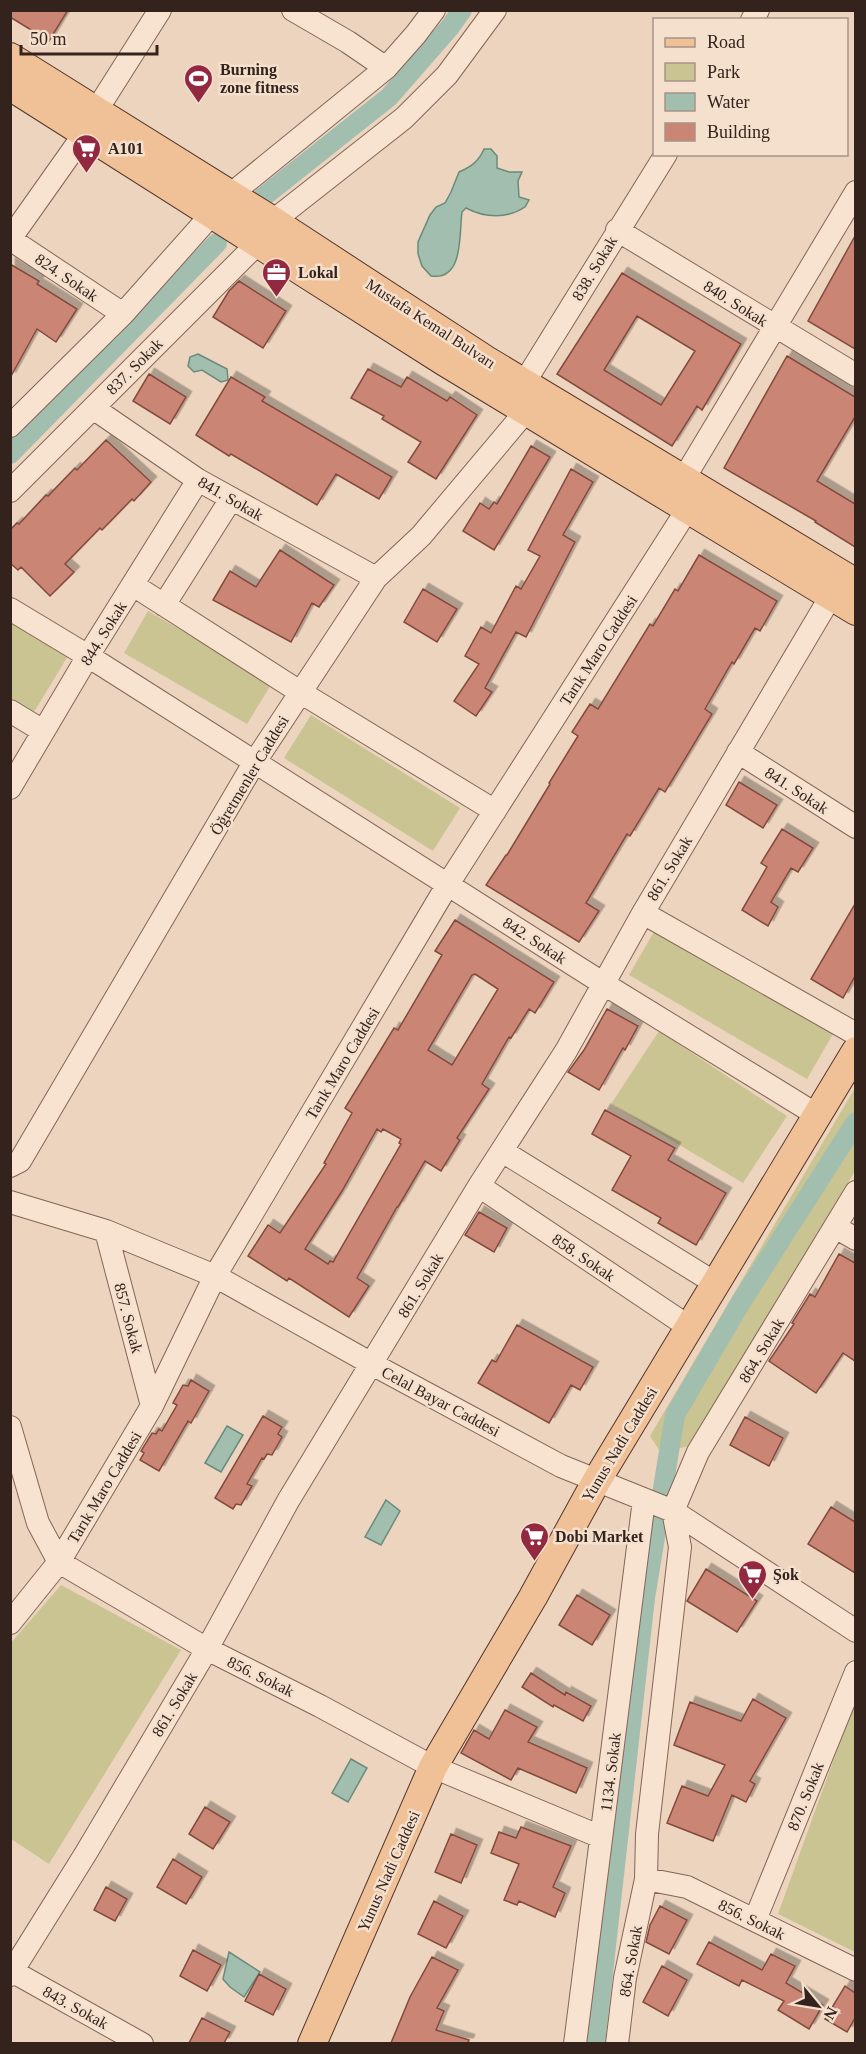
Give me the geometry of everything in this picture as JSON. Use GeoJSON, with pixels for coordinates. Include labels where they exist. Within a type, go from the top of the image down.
{"type":"FeatureCollection","features":[{"type":"Feature","properties":{"kind":"main road","name":"Mustafa Kemal Bulvarı"},"geometry":{"type":"LineString","coordinates":[[10,57],[91,122],[525,397],[687,510],[843,590]]}},
{"type":"Feature","properties":{"kind":"main road","name":"Mustafa Kemal Bulvarı"},"geometry":{"type":"LineString","coordinates":[[10,86],[91,122]]}},
{"type":"Feature","properties":{"kind":"main road","name":"Mustafa Kemal Bulvarı"},"geometry":{"type":"LineString","coordinates":[[525,397],[683,480],[843,590],[855,611]]}},
{"type":"Feature","properties":{"kind":"main road","name":"Yunus Nadi Caddesi"},"geometry":{"type":"LineString","coordinates":[[312,2043],[433,1767],[533,1597],[597,1480],[855,1051]]}},
{"type":"Feature","properties":{"kind":"street"},"geometry":{"type":"LineString","coordinates":[[10,239],[91,122],[160,10]]}},
{"type":"Feature","properties":{"kind":"street"},"geometry":{"type":"LineString","coordinates":[[293,10],[386,68]]}},
{"type":"Feature","properties":{"kind":"street"},"geometry":{"type":"LineString","coordinates":[[10,426],[123,314],[221,205],[386,68],[434,10]]}},
{"type":"Feature","properties":{"kind":"street","name":"837. Sokak"},"geometry":{"type":"LineString","coordinates":[[10,491],[266,232],[404,118],[447,75],[495,10]]}},
{"type":"Feature","properties":{"kind":"street","name":"838. Sokak"},"geometry":{"type":"LineString","coordinates":[[525,397],[617,230],[665,156]]}},
{"type":"Feature","properties":{"kind":"street"},"geometry":{"type":"LineString","coordinates":[[683,480],[855,192]]}},
{"type":"Feature","properties":{"kind":"street","name":"840. Sokak"},"geometry":{"type":"LineString","coordinates":[[617,230],[855,375]]}},
{"type":"Feature","properties":{"kind":"street","name":"824. Sokak"},"geometry":{"type":"LineString","coordinates":[[10,239],[123,314]]}},
{"type":"Feature","properties":{"kind":"street","name":"Öğretmenler Caddesi"},"geometry":{"type":"LineString","coordinates":[[10,1166],[20,1161],[254,763],[376,578],[421,536],[525,397]]}},
{"type":"Feature","properties":{"kind":"street","name":"841. Sokak"},"geometry":{"type":"LineString","coordinates":[[93,408],[198,480],[376,578]]}},
{"type":"Feature","properties":{"kind":"street","name":"844. Sokak"},"geometry":{"type":"LineString","coordinates":[[10,788],[88,656],[198,480]]}},
{"type":"Feature","properties":{"kind":"street"},"geometry":{"type":"LineString","coordinates":[[164,605],[231,499]]}},
{"type":"Feature","properties":{"kind":"street","name":"Tarık Maro Caddesi"},"geometry":{"type":"LineString","coordinates":[[10,1623],[59,1562],[152,1406],[215,1276],[448,884],[687,510]]}},
{"type":"Feature","properties":{"kind":"street"},"geometry":{"type":"LineString","coordinates":[[133,585],[300,692],[495,811]]}},
{"type":"Feature","properties":{"kind":"street","name":"861. Sokak"},"geometry":{"type":"LineString","coordinates":[[11,1972],[86,1853],[207,1649],[288,1501],[479,1186],[566,1051],[643,913],[738,752],[843,590]]}},
{"type":"Feature","properties":{"kind":"street","name":"842. Sokak"},"geometry":{"type":"LineString","coordinates":[[10,609],[88,656],[604,984],[817,1115]]}},
{"type":"Feature","properties":{"kind":"street"},"geometry":{"type":"LineString","coordinates":[[10,711],[44,731]]}},
{"type":"Feature","properties":{"kind":"street","name":"841. Sokak"},"geometry":{"type":"LineString","coordinates":[[738,752],[855,827]]}},
{"type":"Feature","properties":{"kind":"street"},"geometry":{"type":"LineString","coordinates":[[643,913],[855,1034]]}},
{"type":"Feature","properties":{"kind":"street"},"geometry":{"type":"LineString","coordinates":[[502,1151],[715,1283]]}},
{"type":"Feature","properties":{"kind":"street","name":"858. Sokak"},"geometry":{"type":"LineString","coordinates":[[479,1186],[689,1327]]}},
{"type":"Feature","properties":{"kind":"street","name":"864. Sokak"},"geometry":{"type":"LineString","coordinates":[[617,2043],[625,1978],[646,1879],[649,1823],[680,1547],[672,1511],[698,1452],[836,1227],[855,1192]]}},
{"type":"Feature","properties":{"kind":"street","name":"Celal Bayar Caddesi"},"geometry":{"type":"LineString","coordinates":[[10,1202],[106,1231],[215,1276],[561,1466],[672,1511],[855,1631]]}},
{"type":"Feature","properties":{"kind":"street"},"geometry":{"type":"LineString","coordinates":[[836,1227],[855,1239]]}},
{"type":"Feature","properties":{"kind":"street","name":"857. Sokak"},"geometry":{"type":"LineString","coordinates":[[106,1231],[152,1406]]}},
{"type":"Feature","properties":{"kind":"street"},"geometry":{"type":"LineString","coordinates":[[10,1427],[38,1523],[59,1562]]}},
{"type":"Feature","properties":{"kind":"street","name":"1134. Sokak"},"geometry":{"type":"LineString","coordinates":[[575,2043],[645,1500]]}},
{"type":"Feature","properties":{"kind":"street","name":"856. Sokak"},"geometry":{"type":"LineString","coordinates":[[59,1562],[207,1649],[433,1767],[602,1837]]}},
{"type":"Feature","properties":{"kind":"street","name":"870. Sokak"},"geometry":{"type":"LineString","coordinates":[[755,1920],[855,1672]]}},
{"type":"Feature","properties":{"kind":"street","name":"856. Sokak"},"geometry":{"type":"LineString","coordinates":[[646,1879],[687,1887],[855,1970]]}},
{"type":"Feature","properties":{"kind":"street","name":"843. Sokak"},"geometry":{"type":"LineString","coordinates":[[11,1972],[142,2043]]}},
{"type":"Feature","properties":{"kind":"green space"},"geometry":{"type":"Polygon","coordinates":[[[148,611],[272,683],[247,724],[124,653],[148,611]]]}},
{"type":"Feature","properties":{"kind":"green space"},"geometry":{"type":"Polygon","coordinates":[[[10,621],[68,656],[34,712],[11,698],[10,621]]]}},
{"type":"Feature","properties":{"kind":"green space"},"geometry":{"type":"Polygon","coordinates":[[[311,715],[460,808],[433,851],[284,758],[311,715]]]}},
{"type":"Feature","properties":{"kind":"green space"},"geometry":{"type":"Polygon","coordinates":[[[655,930],[833,1034],[807,1079],[629,975],[655,930]]]}},
{"type":"Feature","properties":{"kind":"green space"},"geometry":{"type":"Polygon","coordinates":[[[659,1031],[787,1116],[743,1183],[611,1104],[659,1031]]]}},
{"type":"Feature","properties":{"kind":"green space"},"geometry":{"type":"Polygon","coordinates":[[[855,1088],[855,1171],[689,1446],[661,1453],[650,1436],[855,1088]]]}},
{"type":"Feature","properties":{"kind":"green space"},"geometry":{"type":"Polygon","coordinates":[[[61,1585],[181,1650],[49,1864],[11,1839],[10,1644],[61,1585]]]}},
{"type":"Feature","properties":{"kind":"green space"},"geometry":{"type":"Polygon","coordinates":[[[855,1700],[855,1952],[778,1914],[855,1700]]]}},
{"type":"Feature","properties":{"kind":"water"},"geometry":{"type":"Polygon","coordinates":[[[484,149],[491,149],[497,156],[497,168],[509,172],[522,172],[518,181],[519,197],[529,200],[525,207],[518,211],[496,216],[481,214],[466,208],[462,212],[460,243],[455,264],[442,276],[431,276],[422,266],[418,254],[418,242],[430,215],[436,207],[445,203],[459,172],[474,163],[484,149]]]}},
{"type":"Feature","properties":{"kind":"water"},"geometry":{"type":"Polygon","coordinates":[[[198,354],[227,369],[228,380],[221,382],[202,370],[194,372],[188,366],[190,357],[198,354]]]}},
{"type":"Feature","properties":{"kind":"water"},"geometry":{"type":"Polygon","coordinates":[[[227,1426],[243,1435],[221,1472],[205,1463],[227,1426]]]}},
{"type":"Feature","properties":{"kind":"water"},"geometry":{"type":"Polygon","coordinates":[[[386,1500],[400,1511],[381,1545],[365,1537],[386,1500]]]}},
{"type":"Feature","properties":{"kind":"water"},"geometry":{"type":"Polygon","coordinates":[[[351,1759],[367,1768],[348,1802],[332,1793],[351,1759]]]}},
{"type":"Feature","properties":{"kind":"water"},"geometry":{"type":"Polygon","coordinates":[[[229,1952],[260,1972],[244,1997],[223,1979],[229,1952]]]}},
{"type":"Feature","properties":{"kind":"building"},"geometry":{"type":"Polygon","coordinates":[[[10,10],[68,10],[49,41],[10,17],[10,10]]]}},
{"type":"Feature","properties":{"kind":"building"},"geometry":{"type":"Polygon","coordinates":[[[855,236],[855,349],[808,321],[855,236]]]}},
{"type":"Feature","properties":{"kind":"building"},"geometry":{"type":"Polygon","coordinates":[[[10,264],[39,281],[37,284],[77,309],[56,342],[37,329],[10,378],[10,264]]]}},
{"type":"Feature","properties":{"kind":"building"},"geometry":{"type":"Polygon","coordinates":[[[622,273],[741,344],[702,410],[697,406],[672,446],[557,374],[622,273]],[[637,316],[604,370],[661,405],[695,351],[637,316]]]}},
{"type":"Feature","properties":{"kind":"building"},"geometry":{"type":"Polygon","coordinates":[[[239,281],[286,311],[263,348],[213,317],[229,291],[239,281]]]}},
{"type":"Feature","properties":{"kind":"building"},"geometry":{"type":"Polygon","coordinates":[[[787,356],[855,397],[855,417],[817,481],[855,504],[855,547],[816,521],[724,468],[787,356]]]}},
{"type":"Feature","properties":{"kind":"building"},"geometry":{"type":"Polygon","coordinates":[[[368,369],[401,387],[407,377],[447,401],[450,397],[477,415],[436,479],[408,462],[421,442],[382,419],[384,416],[351,398],[368,369]]]}},
{"type":"Feature","properties":{"kind":"building"},"geometry":{"type":"Polygon","coordinates":[[[149,374],[186,397],[170,424],[133,401],[149,374]]]}},
{"type":"Feature","properties":{"kind":"building"},"geometry":{"type":"Polygon","coordinates":[[[231,377],[265,397],[262,401],[392,477],[379,499],[336,474],[317,505],[196,435],[231,377]]]}},
{"type":"Feature","properties":{"kind":"building"},"geometry":{"type":"Polygon","coordinates":[[[106,440],[151,482],[134,501],[132,499],[102,530],[100,528],[65,564],[74,572],[50,596],[21,567],[18,570],[10,563],[10,530],[17,523],[19,524],[75,468],[77,470],[106,440]]]}},
{"type":"Feature","properties":{"kind":"building"},"geometry":{"type":"Polygon","coordinates":[[[531,446],[550,457],[494,550],[463,531],[480,503],[489,509],[494,502],[497,504],[531,446]]]}},
{"type":"Feature","properties":{"kind":"building"},"geometry":{"type":"Polygon","coordinates":[[[571,469],[593,482],[563,535],[575,542],[526,637],[516,632],[485,688],[492,692],[476,716],[454,701],[479,664],[465,656],[481,627],[491,633],[516,586],[521,589],[540,556],[528,550],[571,469]]]}},
{"type":"Feature","properties":{"kind":"building"},"geometry":{"type":"Polygon","coordinates":[[[280,550],[334,585],[319,607],[312,603],[291,642],[213,600],[230,571],[256,587],[280,550]]]}},
{"type":"Feature","properties":{"kind":"building"},"geometry":{"type":"Polygon","coordinates":[[[699,555],[777,601],[760,631],[755,628],[734,664],[732,662],[705,709],[712,714],[665,792],[659,788],[630,836],[627,834],[586,903],[599,911],[579,942],[486,885],[507,855],[578,736],[572,732],[590,704],[598,709],[650,624],[653,626],[675,589],[678,591],[699,555]]]}},
{"type":"Feature","properties":{"kind":"building"},"geometry":{"type":"Polygon","coordinates":[[[423,589],[457,609],[437,642],[404,622],[423,589]]]}},
{"type":"Feature","properties":{"kind":"building"},"geometry":{"type":"Polygon","coordinates":[[[739,782],[777,805],[763,828],[726,805],[739,782]]]}},
{"type":"Feature","properties":{"kind":"building"},"geometry":{"type":"Polygon","coordinates":[[[782,829],[813,848],[798,872],[791,868],[771,902],[778,907],[768,926],[742,910],[767,867],[761,863],[782,829]]]}},
{"type":"Feature","properties":{"kind":"building"},"geometry":{"type":"Polygon","coordinates":[[[855,904],[855,976],[843,998],[811,979],[855,904]]]}},
{"type":"Feature","properties":{"kind":"building"},"geometry":{"type":"Polygon","coordinates":[[[455,920],[554,982],[535,1013],[529,1009],[511,1038],[509,1037],[482,1084],[489,1089],[457,1138],[460,1140],[441,1171],[425,1161],[357,1278],[369,1286],[349,1317],[289,1278],[287,1281],[248,1256],[268,1225],[280,1233],[326,1164],[324,1163],[352,1113],[345,1108],[394,1028],[398,1030],[442,955],[435,951],[455,920]],[[475,974],[472,975],[428,1050],[452,1065],[498,989],[475,974]],[[377,1129],[342,1191],[305,1249],[328,1264],[330,1261],[333,1262],[401,1144],[399,1143],[401,1139],[383,1129],[381,1132],[377,1129]]]}},
{"type":"Feature","properties":{"kind":"building"},"geometry":{"type":"Polygon","coordinates":[[[607,1009],[638,1026],[599,1090],[568,1072],[584,1050],[607,1009]]]}},
{"type":"Feature","properties":{"kind":"building"},"geometry":{"type":"Polygon","coordinates":[[[605,1110],[675,1148],[668,1160],[726,1193],[696,1245],[658,1223],[661,1218],[612,1190],[631,1156],[592,1134],[605,1110]]]}},
{"type":"Feature","properties":{"kind":"building"},"geometry":{"type":"Polygon","coordinates":[[[479,1212],[507,1228],[494,1252],[465,1235],[479,1212]]]}},
{"type":"Feature","properties":{"kind":"building"},"geometry":{"type":"Polygon","coordinates":[[[839,1254],[855,1263],[855,1361],[843,1353],[816,1393],[769,1361],[794,1324],[792,1323],[810,1294],[815,1297],[839,1254]]]}},
{"type":"Feature","properties":{"kind":"building"},"geometry":{"type":"Polygon","coordinates":[[[517,1325],[593,1367],[580,1390],[571,1385],[549,1423],[478,1383],[492,1360],[496,1362],[517,1325]]]}},
{"type":"Feature","properties":{"kind":"building"},"geometry":{"type":"Polygon","coordinates":[[[191,1380],[209,1391],[191,1423],[188,1421],[159,1471],[140,1460],[144,1453],[141,1451],[152,1433],[156,1434],[159,1429],[162,1431],[177,1405],[173,1403],[183,1385],[188,1386],[191,1380]]]}},
{"type":"Feature","properties":{"kind":"building"},"geometry":{"type":"Polygon","coordinates":[[[263,1416],[282,1427],[278,1434],[282,1437],[272,1455],[267,1454],[264,1459],[262,1458],[247,1484],[252,1486],[241,1505],[236,1504],[233,1509],[215,1498],[263,1416]]]}},
{"type":"Feature","properties":{"kind":"building"},"geometry":{"type":"Polygon","coordinates":[[[745,1417],[783,1438],[769,1466],[730,1445],[745,1417]]]}},
{"type":"Feature","properties":{"kind":"building"},"geometry":{"type":"Polygon","coordinates":[[[831,1507],[855,1522],[855,1573],[808,1544],[831,1507]]]}},
{"type":"Feature","properties":{"kind":"building"},"geometry":{"type":"Polygon","coordinates":[[[706,1569],[757,1601],[737,1632],[687,1601],[706,1569]]]}},
{"type":"Feature","properties":{"kind":"building"},"geometry":{"type":"Polygon","coordinates":[[[577,1595],[610,1615],[592,1645],[559,1625],[577,1595]]]}},
{"type":"Feature","properties":{"kind":"building"},"geometry":{"type":"Polygon","coordinates":[[[531,1673],[565,1695],[566,1692],[591,1706],[583,1721],[554,1705],[553,1707],[522,1687],[531,1673]]]}},
{"type":"Feature","properties":{"kind":"building"},"geometry":{"type":"Polygon","coordinates":[[[753,1699],[786,1718],[750,1781],[755,1784],[746,1802],[732,1795],[713,1841],[667,1823],[682,1786],[708,1796],[725,1765],[674,1745],[690,1702],[741,1721],[753,1699]]]}},
{"type":"Feature","properties":{"kind":"building"},"geometry":{"type":"Polygon","coordinates":[[[505,1710],[537,1727],[528,1742],[587,1768],[576,1793],[518,1768],[511,1780],[461,1753],[474,1730],[489,1739],[505,1710]]]}},
{"type":"Feature","properties":{"kind":"building"},"geometry":{"type":"Polygon","coordinates":[[[205,1807],[230,1822],[213,1849],[189,1834],[205,1807]]]}},
{"type":"Feature","properties":{"kind":"building"},"geometry":{"type":"Polygon","coordinates":[[[521,1827],[571,1846],[553,1887],[565,1893],[555,1917],[519,1901],[517,1905],[504,1900],[519,1864],[491,1853],[499,1832],[516,1838],[521,1827]]]}},
{"type":"Feature","properties":{"kind":"building"},"geometry":{"type":"Polygon","coordinates":[[[451,1834],[477,1845],[461,1883],[435,1872],[451,1834]]]}},
{"type":"Feature","properties":{"kind":"building"},"geometry":{"type":"Polygon","coordinates":[[[173,1859],[202,1877],[186,1904],[157,1887],[173,1859]]]}},
{"type":"Feature","properties":{"kind":"building"},"geometry":{"type":"Polygon","coordinates":[[[106,1887],[127,1899],[115,1921],[94,1910],[106,1887]]]}},
{"type":"Feature","properties":{"kind":"building"},"geometry":{"type":"Polygon","coordinates":[[[434,1901],[463,1916],[446,1948],[418,1934],[434,1901]]]}},
{"type":"Feature","properties":{"kind":"building"},"geometry":{"type":"Polygon","coordinates":[[[660,1906],[687,1920],[669,1954],[646,1942],[650,1925],[660,1906]]]}},
{"type":"Feature","properties":{"kind":"building"},"geometry":{"type":"Polygon","coordinates":[[[709,1942],[762,1970],[771,1954],[795,1966],[786,1983],[823,2005],[809,2029],[778,2010],[784,2001],[742,1980],[739,1986],[697,1964],[709,1942]]]}},
{"type":"Feature","properties":{"kind":"building"},"geometry":{"type":"Polygon","coordinates":[[[193,1950],[221,1965],[207,1991],[180,1976],[193,1950]]]}},
{"type":"Feature","properties":{"kind":"building"},"geometry":{"type":"Polygon","coordinates":[[[432,1957],[458,1970],[437,2008],[444,2011],[436,2030],[469,2040],[468,2043],[391,2043],[410,1997],[432,1957]]]}},
{"type":"Feature","properties":{"kind":"building"},"geometry":{"type":"Polygon","coordinates":[[[662,1966],[687,1980],[668,2016],[643,2002],[662,1966]]]}},
{"type":"Feature","properties":{"kind":"building"},"geometry":{"type":"Polygon","coordinates":[[[259,1974],[286,1989],[273,2015],[245,2001],[259,1974]]]}},
{"type":"Feature","properties":{"kind":"building"},"geometry":{"type":"Polygon","coordinates":[[[845,1986],[855,1993],[855,2018],[847,2032],[825,2019],[845,1986]]]}},
{"type":"Feature","properties":{"kind":"building"},"geometry":{"type":"Polygon","coordinates":[[[202,2018],[230,2032],[224,2043],[189,2043],[202,2018]]]}},
{"type":"Feature","properties":{"kind":"waterway"},"geometry":{"type":"LineString","coordinates":[[263,197],[389,97],[462,10]]}},
{"type":"Feature","properties":{"kind":"waterway"},"geometry":{"type":"LineString","coordinates":[[10,454],[217,243]]}},
{"type":"Feature","properties":{"kind":"waterway"},"geometry":{"type":"LineString","coordinates":[[595,2044],[645,1598],[675,1415],[741,1302],[856,1122]]}},
{"type":"Feature","properties":{"kind":"place","name":"Burning zone fitness"},"geometry":{"type":"Point","coordinates":[199,104]}},
{"type":"Feature","properties":{"kind":"place","name":"A101"},"geometry":{"type":"Point","coordinates":[87,174]}},
{"type":"Feature","properties":{"kind":"place","name":"Lokal"},"geometry":{"type":"Point","coordinates":[277,298]}},
{"type":"Feature","properties":{"kind":"place","name":"Dobi Market"},"geometry":{"type":"Point","coordinates":[534,1562]}},
{"type":"Feature","properties":{"kind":"place","name":"Şok"},"geometry":{"type":"Point","coordinates":[752,1600]}}]}
